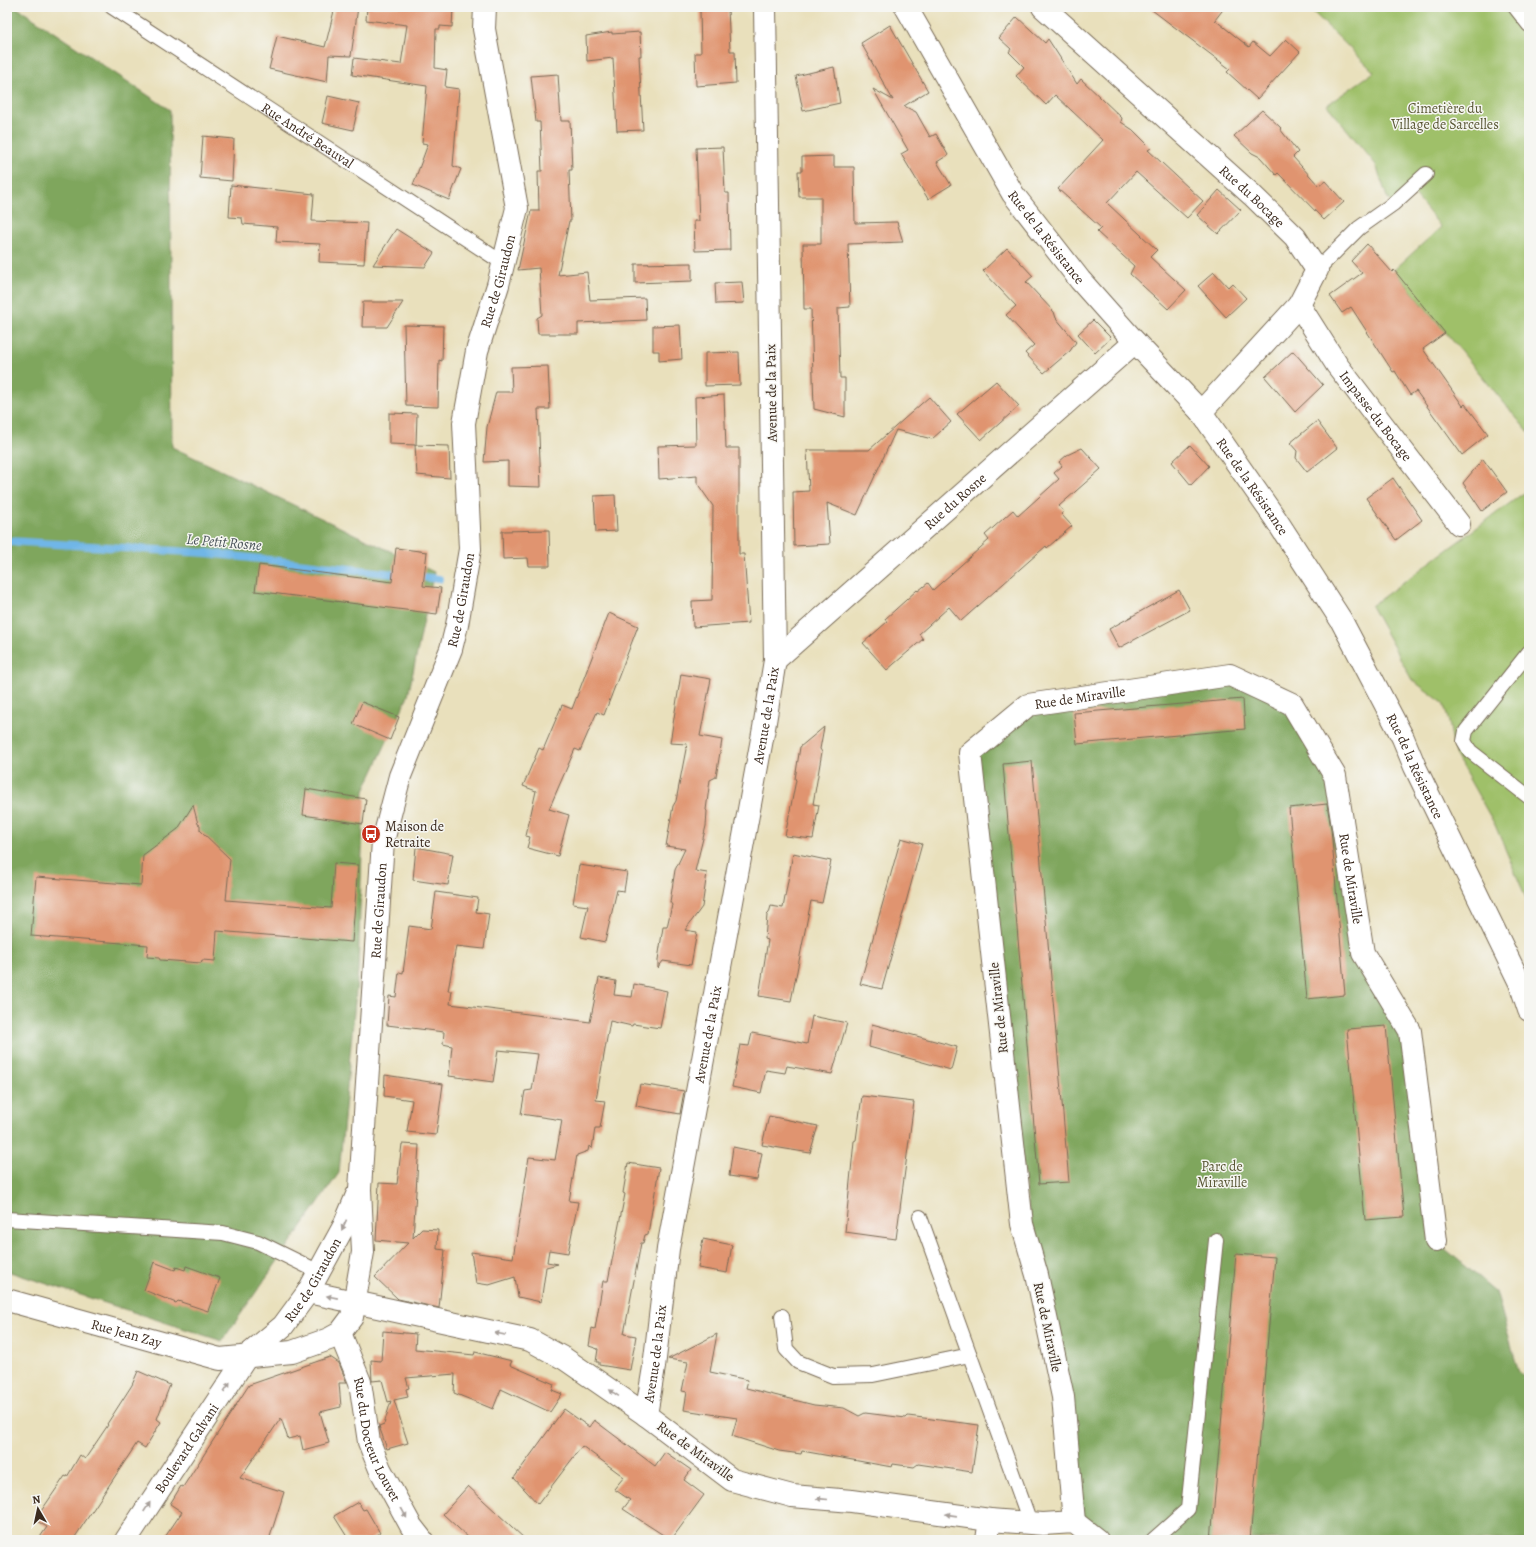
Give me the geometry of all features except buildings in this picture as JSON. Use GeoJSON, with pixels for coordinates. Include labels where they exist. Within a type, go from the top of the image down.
{"type":"FeatureCollection","features":[{"type":"Feature","properties":{"kind":"street","name":"Rue de Giraudon"},"geometry":{"type":"LineString","coordinates":[[356,1302],[363,1252],[360,1189],[383,842],[400,776],[451,649],[457,625],[470,550],[464,423],[477,351],[503,263],[517,208],[484,29],[485,7]]}},
{"type":"Feature","properties":{"kind":"street","name":"Avenue de la Paix"},"geometry":{"type":"LineString","coordinates":[[646,1415],[647,1398],[654,1367],[668,1249],[764,728],[775,660],[765,7]]}},
{"type":"Feature","properties":{"kind":"street","name":"Rue de la Résistance"},"geometry":{"type":"LineString","coordinates":[[906,7],[1013,194],[1080,280],[1135,342],[1201,412],[1275,518],[1341,620],[1403,738],[1415,767],[1520,983],[1529,1010]]}},
{"type":"Feature","properties":{"kind":"street","name":"Rue du Bocage"},"geometry":{"type":"LineString","coordinates":[[1043,7],[1252,195],[1295,237],[1317,270]]}},
{"type":"Feature","properties":{"kind":"street"},"geometry":{"type":"LineString","coordinates":[[1201,412],[1299,305],[1317,270]]}},
{"type":"Feature","properties":{"kind":"street","name":"Impasse du Bocage"},"geometry":{"type":"LineString","coordinates":[[1299,305],[1337,365],[1459,524]]}},
{"type":"Feature","properties":{"kind":"street","name":"Rue du Rosne"},"geometry":{"type":"LineString","coordinates":[[775,660],[1135,342]]}},
{"type":"Feature","properties":{"kind":"street","name":"Rue de Miraville"},"geometry":{"type":"LineString","coordinates":[[308,1292],[530,1340],[565,1359],[646,1415],[732,1480],[792,1496],[852,1501],[989,1530],[1074,1522],[1063,1397],[1037,1275],[1022,1224],[970,753],[1028,704],[1230,676],[1292,704],[1335,776],[1363,953],[1410,1032],[1436,1241]]}},
{"type":"Feature","properties":{"kind":"street","name":"Rue de Giraudon"},"geometry":{"type":"LineString","coordinates":[[247,1356],[283,1326],[308,1292],[344,1226],[360,1189]]}},
{"type":"Feature","properties":{"kind":"street","name":"Rue Jean Zay"},"geometry":{"type":"LineString","coordinates":[[7,1300],[220,1359],[247,1356]]}},
{"type":"Feature","properties":{"kind":"street"},"geometry":{"type":"LineString","coordinates":[[247,1356],[292,1352],[329,1340],[340,1332],[352,1318],[356,1302]]}},
{"type":"Feature","properties":{"kind":"street"},"geometry":{"type":"LineString","coordinates":[[283,1326],[293,1338],[310,1346]]}},
{"type":"Feature","properties":{"kind":"street","name":"Rue du Docteur Louvet"},"geometry":{"type":"LineString","coordinates":[[340,1332],[360,1382],[369,1442],[380,1469],[411,1526],[422,1540]]}},
{"type":"Feature","properties":{"kind":"street","name":"Boulevard Galvani"},"geometry":{"type":"LineString","coordinates":[[126,1540],[247,1356]]}},
{"type":"Feature","properties":{"kind":"street"},"geometry":{"type":"LineString","coordinates":[[1074,1522],[1097,1540]]}},
{"type":"Feature","properties":{"kind":"lane","name":"Rue André Beauval"},"geometry":{"type":"LineString","coordinates":[[112,7],[503,263]]}},
{"type":"Feature","properties":{"kind":"lane"},"geometry":{"type":"LineString","coordinates":[[1516,7],[1529,25]]}},
{"type":"Feature","properties":{"kind":"lane"},"geometry":{"type":"LineString","coordinates":[[1317,270],[1359,228],[1393,204],[1426,174]]}},
{"type":"Feature","properties":{"kind":"lane"},"geometry":{"type":"LineString","coordinates":[[1529,652],[1466,731],[1464,741],[1470,751],[1529,798]]}},
{"type":"Feature","properties":{"kind":"lane"},"geometry":{"type":"LineString","coordinates":[[920,1217],[970,1355],[1028,1527]]}},
{"type":"Feature","properties":{"kind":"lane"},"geometry":{"type":"LineString","coordinates":[[7,1220],[223,1233],[258,1242],[319,1272]]}},
{"type":"Feature","properties":{"kind":"lane"},"geometry":{"type":"LineString","coordinates":[[1153,1540],[1188,1509],[1216,1240]]}},
{"type":"Feature","properties":{"kind":"lane"},"geometry":{"type":"LineString","coordinates":[[782,1316],[786,1349],[798,1362],[833,1376],[873,1375],[970,1355]]}},
{"type":"Feature","properties":{"kind":"green space"},"geometry":{"type":"Polygon","coordinates":[[[7,7],[16,7],[170,110],[172,447],[434,572],[408,696],[364,791],[358,969],[339,1173],[222,1341],[7,1271],[7,7]]]}},
{"type":"Feature","properties":{"kind":"green space","name":"Cimetière du Village de Sarcelles"},"geometry":{"type":"Polygon","coordinates":[[[1308,7],[1529,7],[1529,433],[1394,270],[1441,227],[1415,195],[1397,208],[1387,197],[1376,165],[1327,105],[1374,72],[1308,7]]]}},
{"type":"Feature","properties":{"kind":"green space"},"geometry":{"type":"Polygon","coordinates":[[[1529,489],[1529,905],[1495,825],[1455,754],[1449,722],[1443,703],[1412,680],[1371,606],[1529,489]]]}},
{"type":"Feature","properties":{"kind":"green space","name":"Parc de Miraville"},"geometry":{"type":"Polygon","coordinates":[[[1230,675],[1292,704],[1335,776],[1363,953],[1410,1031],[1436,1241],[1496,1292],[1519,1372],[1529,1379],[1529,1540],[1096,1540],[1090,1536],[1072,1489],[1037,1275],[970,753],[1028,705],[1230,675]]]}},
{"type":"Feature","properties":{"kind":"waterway","name":"Le Petit Rosne"},"geometry":{"type":"LineString","coordinates":[[7,541],[207,553],[403,575]]}},
{"type":"Feature","properties":{"kind":"waterway","name":"Le Petit Rosne"},"geometry":{"type":"LineString","coordinates":[[414,576],[439,579]]}},
{"type":"Feature","properties":{"kind":"place","name":"Maison de Retraite"},"geometry":{"type":"Point","coordinates":[371,834]}}]}
